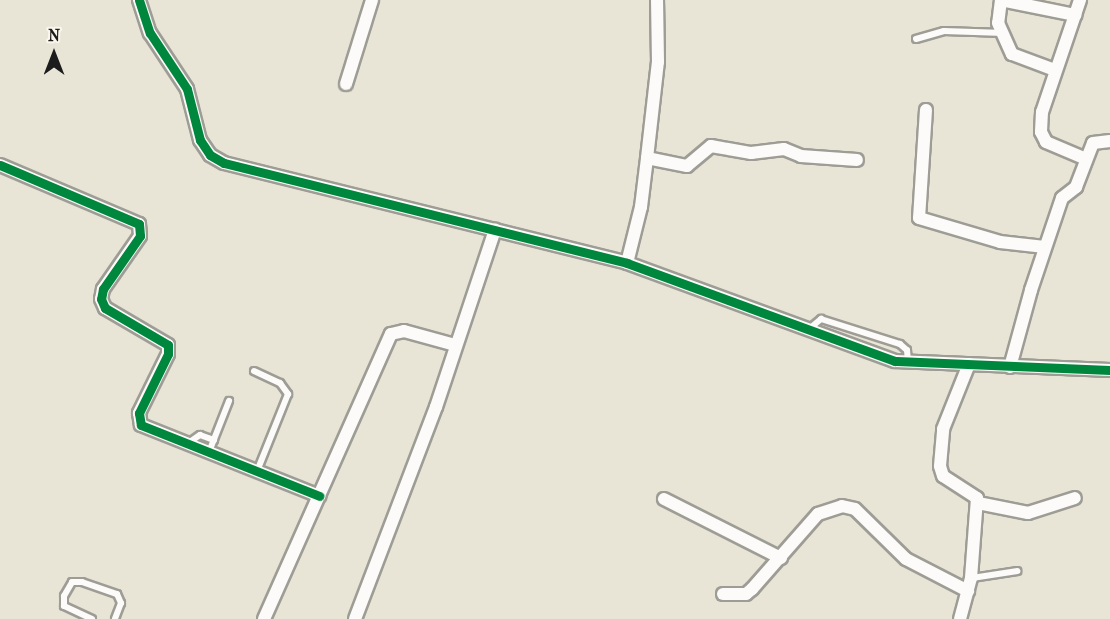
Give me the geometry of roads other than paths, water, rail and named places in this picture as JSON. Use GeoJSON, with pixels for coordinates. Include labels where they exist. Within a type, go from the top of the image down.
{"type":"FeatureCollection","features":[{"type":"Feature","properties":{"kind":"street"},"geometry":{"type":"LineString","coordinates":[[139,0],[150,33],[187,89],[200,140],[210,155],[224,163],[627,263],[895,361],[1110,370]]}},
{"type":"Feature","properties":{"kind":"street"},"geometry":{"type":"LineString","coordinates":[[346,84],[372,0]]}},
{"type":"Feature","properties":{"kind":"street"},"geometry":{"type":"LineString","coordinates":[[627,263],[641,207],[658,62],[657,0]]}},
{"type":"Feature","properties":{"kind":"street"},"geometry":{"type":"LineString","coordinates":[[1055,70],[1015,56],[998,23],[1001,0],[1075,15]]}},
{"type":"Feature","properties":{"kind":"street"},"geometry":{"type":"LineString","coordinates":[[1080,0],[1042,112],[1042,135],[1050,144],[1086,159]]}},
{"type":"Feature","properties":{"kind":"street"},"geometry":{"type":"LineString","coordinates":[[926,110],[919,218],[1000,242],[1045,247]]}},
{"type":"Feature","properties":{"kind":"street"},"geometry":{"type":"LineString","coordinates":[[1010,367],[1045,247],[1062,198],[1076,187],[1086,159],[1097,140],[1110,141]]}},
{"type":"Feature","properties":{"kind":"street"},"geometry":{"type":"LineString","coordinates":[[647,158],[687,166],[711,146],[751,153],[782,149],[801,156],[857,160]]}},
{"type":"Feature","properties":{"kind":"street"},"geometry":{"type":"LineString","coordinates":[[0,165],[139,224],[140,236],[101,299],[105,308],[166,342],[168,354],[139,421],[145,429],[319,496]]}},
{"type":"Feature","properties":{"kind":"street"},"geometry":{"type":"LineString","coordinates":[[355,619],[436,407],[495,230]]}},
{"type":"Feature","properties":{"kind":"street"},"geometry":{"type":"LineString","coordinates":[[264,619],[391,334],[404,331],[455,345]]}},
{"type":"Feature","properties":{"kind":"street"},"geometry":{"type":"LineString","coordinates":[[960,619],[971,578],[978,503],[975,493],[940,472],[943,429],[969,364]]}},
{"type":"Feature","properties":{"kind":"street"},"geometry":{"type":"LineString","coordinates":[[978,503],[1031,513],[1075,498]]}},
{"type":"Feature","properties":{"kind":"street"},"geometry":{"type":"LineString","coordinates":[[664,500],[781,558]]}},
{"type":"Feature","properties":{"kind":"street"},"geometry":{"type":"LineString","coordinates":[[723,594],[746,594],[781,558],[818,514],[831,507],[848,507],[868,520],[906,559],[968,591]]}},
{"type":"Feature","properties":{"kind":"lane"},"geometry":{"type":"LineString","coordinates":[[916,39],[944,32],[1005,33]]}},
{"type":"Feature","properties":{"kind":"lane"},"geometry":{"type":"LineString","coordinates":[[254,371],[280,382],[288,394],[256,471]]}},
{"type":"Feature","properties":{"kind":"lane"},"geometry":{"type":"LineString","coordinates":[[208,453],[229,401]]}},
{"type":"Feature","properties":{"kind":"lane"},"geometry":{"type":"LineString","coordinates":[[187,445],[195,436],[214,440]]}},
{"type":"Feature","properties":{"kind":"lane"},"geometry":{"type":"LineString","coordinates":[[971,578],[1017,571]]}},
{"type":"Feature","properties":{"kind":"lane"},"geometry":{"type":"LineString","coordinates":[[92,619],[83,618],[64,606],[64,596],[72,582],[82,582],[117,594],[121,603],[115,619]]}}]}
